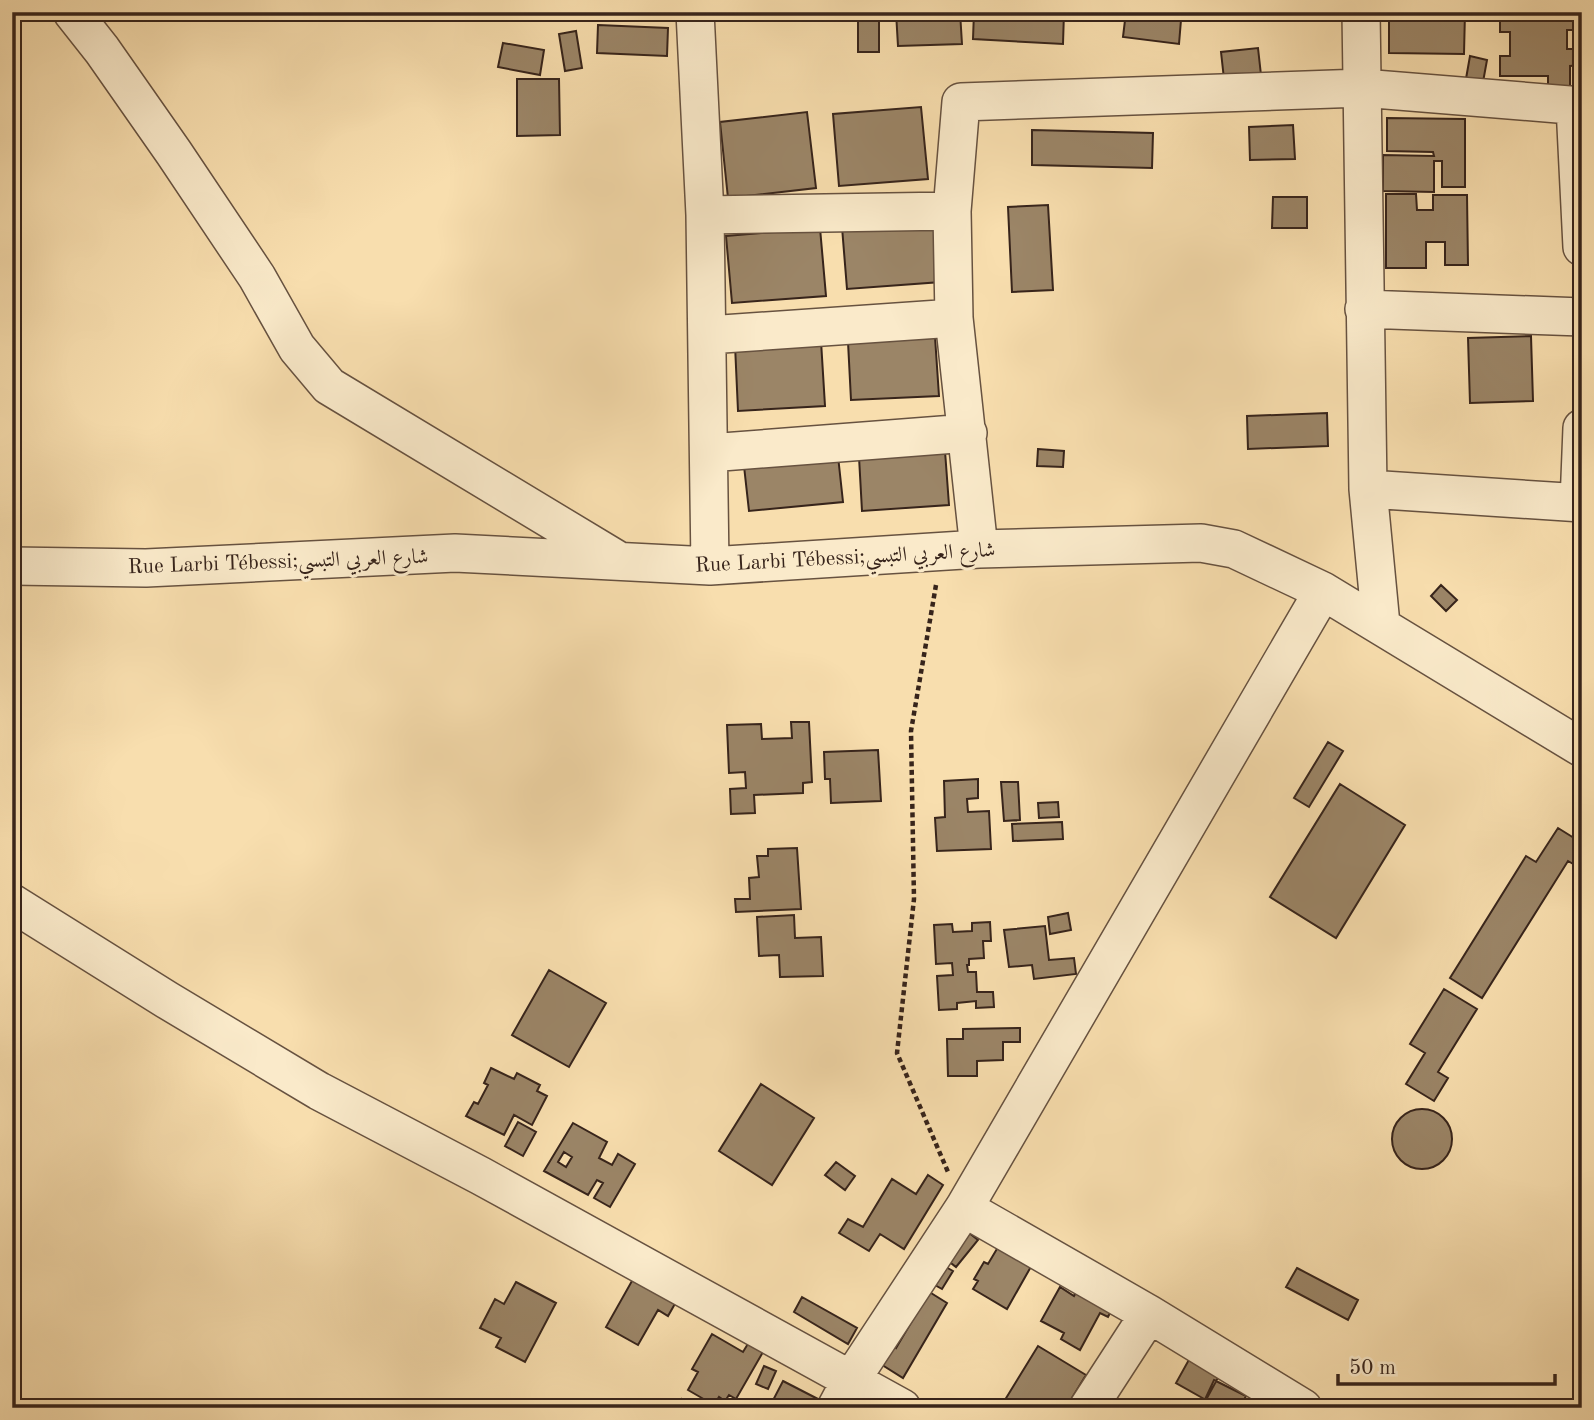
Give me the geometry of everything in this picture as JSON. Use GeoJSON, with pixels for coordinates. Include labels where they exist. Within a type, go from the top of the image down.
{"type":"FeatureCollection","features":[{"type":"Feature","properties":{"kind":"street"},"geometry":{"type":"LineString","coordinates":[[72,12],[174,152],[257,277],[297,348],[329,386],[621,561]]}},
{"type":"Feature","properties":{"kind":"street"},"geometry":{"type":"LineString","coordinates":[[695,12],[705,215],[710,566]]}},
{"type":"Feature","properties":{"kind":"street"},"geometry":{"type":"LineString","coordinates":[[1361,12],[1368,489],[1381,625]]}},
{"type":"Feature","properties":{"kind":"street"},"geometry":{"type":"LineString","coordinates":[[979,549],[954,318],[952,211],[961,102],[1362,88],[1578,106],[1582,247]]}},
{"type":"Feature","properties":{"kind":"street"},"geometry":{"type":"LineString","coordinates":[[705,215],[952,211]]}},
{"type":"Feature","properties":{"kind":"street"},"geometry":{"type":"LineString","coordinates":[[1364,309],[1582,317]]}},
{"type":"Feature","properties":{"kind":"street"},"geometry":{"type":"LineString","coordinates":[[708,335],[954,318]]}},
{"type":"Feature","properties":{"kind":"street"},"geometry":{"type":"LineString","coordinates":[[1368,489],[1581,503],[1582,428]]}},
{"type":"Feature","properties":{"kind":"street"},"geometry":{"type":"LineString","coordinates":[[709,453],[968,433]]}},
{"type":"Feature","properties":{"kind":"street","name":"Rue Larbi Tébessi;شارع العربي التبسي"},"geometry":{"type":"LineString","coordinates":[[12,566],[146,568],[455,553],[710,566],[979,549],[1201,543],[1234,549],[1323,591],[1582,748]]}},
{"type":"Feature","properties":{"kind":"street"},"geometry":{"type":"LineString","coordinates":[[844,1394],[964,1208],[1323,591]]}},
{"type":"Feature","properties":{"kind":"street"},"geometry":{"type":"LineString","coordinates":[[12,903],[319,1091],[481,1176],[844,1394],[902,1408]]}},
{"type":"Feature","properties":{"kind":"street"},"geometry":{"type":"LineString","coordinates":[[964,1208],[1149,1314],[1303,1408]]}},
{"type":"Feature","properties":{"kind":"street"},"geometry":{"type":"LineString","coordinates":[[1088,1408],[1149,1314]]}},
{"type":"Feature","properties":{"kind":"path"},"geometry":{"type":"LineString","coordinates":[[941,553],[911,731],[914,899],[897,1053],[964,1208]]}},
{"type":"Feature","properties":{"kind":"building"},"geometry":{"type":"Polygon","coordinates":[[[558,12],[582,12],[582,17],[558,18],[558,12]]]}},
{"type":"Feature","properties":{"kind":"building"},"geometry":{"type":"Polygon","coordinates":[[[592,12],[612,12],[611,16],[592,17],[592,12]]]}},
{"type":"Feature","properties":{"kind":"building"},"geometry":{"type":"Polygon","coordinates":[[[896,12],[960,12],[962,44],[898,46],[896,12]]]}},
{"type":"Feature","properties":{"kind":"building"},"geometry":{"type":"Polygon","coordinates":[[[974,12],[1064,12],[1063,44],[973,39],[974,12]]]}},
{"type":"Feature","properties":{"kind":"building"},"geometry":{"type":"Polygon","coordinates":[[[1126,12],[1172,12],[1171,19],[1181,20],[1179,44],[1123,37],[1126,12]]]}},
{"type":"Feature","properties":{"kind":"building"},"geometry":{"type":"Polygon","coordinates":[[[1410,12],[1465,12],[1464,54],[1389,53],[1389,20],[1409,20],[1410,12]]]}},
{"type":"Feature","properties":{"kind":"building"},"geometry":{"type":"Polygon","coordinates":[[[1500,12],[1582,12],[1582,30],[1567,30],[1567,49],[1582,49],[1582,65],[1570,66],[1570,89],[1548,89],[1548,76],[1500,76],[1500,56],[1510,56],[1510,32],[1500,32],[1500,12]]]}},
{"type":"Feature","properties":{"kind":"building"},"geometry":{"type":"Polygon","coordinates":[[[879,19],[879,52],[858,52],[858,20],[879,19]]]}},
{"type":"Feature","properties":{"kind":"building"},"geometry":{"type":"Polygon","coordinates":[[[598,25],[668,28],[667,56],[597,53],[598,25]]]}},
{"type":"Feature","properties":{"kind":"building"},"geometry":{"type":"Polygon","coordinates":[[[576,31],[582,68],[565,71],[559,34],[576,31]]]}},
{"type":"Feature","properties":{"kind":"building"},"geometry":{"type":"Polygon","coordinates":[[[503,43],[544,50],[540,75],[498,67],[503,43]]]}},
{"type":"Feature","properties":{"kind":"building"},"geometry":{"type":"Polygon","coordinates":[[[1258,48],[1261,75],[1224,79],[1221,52],[1258,48]]]}},
{"type":"Feature","properties":{"kind":"building"},"geometry":{"type":"Polygon","coordinates":[[[1470,56],[1487,60],[1481,93],[1464,90],[1470,56]]]}},
{"type":"Feature","properties":{"kind":"building"},"geometry":{"type":"Polygon","coordinates":[[[517,79],[559,79],[560,135],[517,136],[517,79]]]}},
{"type":"Feature","properties":{"kind":"building"},"geometry":{"type":"Polygon","coordinates":[[[921,107],[928,179],[839,186],[833,114],[921,107]]]}},
{"type":"Feature","properties":{"kind":"building"},"geometry":{"type":"Polygon","coordinates":[[[807,112],[816,188],[728,198],[720,122],[807,112]]]}},
{"type":"Feature","properties":{"kind":"building"},"geometry":{"type":"Polygon","coordinates":[[[1387,118],[1465,119],[1465,187],[1442,187],[1442,161],[1434,161],[1434,192],[1383,191],[1383,155],[1434,156],[1433,152],[1387,151],[1387,118]]]}},
{"type":"Feature","properties":{"kind":"building"},"geometry":{"type":"Polygon","coordinates":[[[1293,125],[1295,159],[1250,160],[1249,127],[1293,125]]]}},
{"type":"Feature","properties":{"kind":"building"},"geometry":{"type":"Polygon","coordinates":[[[1032,130],[1153,133],[1152,168],[1032,165],[1032,130]]]}},
{"type":"Feature","properties":{"kind":"building"},"geometry":{"type":"Polygon","coordinates":[[[1386,194],[1416,194],[1417,210],[1433,210],[1433,195],[1467,195],[1468,265],[1445,265],[1445,242],[1426,242],[1426,268],[1386,268],[1386,194]]]}},
{"type":"Feature","properties":{"kind":"building"},"geometry":{"type":"Polygon","coordinates":[[[1273,197],[1307,197],[1307,228],[1272,228],[1273,197]]]}},
{"type":"Feature","properties":{"kind":"building"},"geometry":{"type":"Polygon","coordinates":[[[1048,205],[1053,290],[1012,292],[1008,207],[1048,205]]]}},
{"type":"Feature","properties":{"kind":"building"},"geometry":{"type":"Polygon","coordinates":[[[936,220],[941,282],[847,289],[842,227],[936,220]]]}},
{"type":"Feature","properties":{"kind":"building"},"geometry":{"type":"Polygon","coordinates":[[[820,228],[826,296],[732,303],[726,236],[820,228]]]}},
{"type":"Feature","properties":{"kind":"building"},"geometry":{"type":"Polygon","coordinates":[[[1531,336],[1533,401],[1470,403],[1468,338],[1531,336]]]}},
{"type":"Feature","properties":{"kind":"building"},"geometry":{"type":"Polygon","coordinates":[[[935,337],[939,396],[851,400],[848,342],[935,337]]]}},
{"type":"Feature","properties":{"kind":"building"},"geometry":{"type":"Polygon","coordinates":[[[821,341],[825,406],[738,411],[735,345],[821,341]]]}},
{"type":"Feature","properties":{"kind":"building"},"geometry":{"type":"Polygon","coordinates":[[[1327,413],[1328,446],[1248,449],[1247,416],[1327,413]]]}},
{"type":"Feature","properties":{"kind":"building"},"geometry":{"type":"Polygon","coordinates":[[[1038,449],[1064,451],[1063,467],[1037,466],[1038,449]]]}},
{"type":"Feature","properties":{"kind":"building"},"geometry":{"type":"Polygon","coordinates":[[[945,451],[949,505],[862,511],[859,457],[945,451]]]}},
{"type":"Feature","properties":{"kind":"building"},"geometry":{"type":"Polygon","coordinates":[[[838,456],[843,502],[749,511],[744,466],[838,456]]]}},
{"type":"Feature","properties":{"kind":"building"},"geometry":{"type":"Polygon","coordinates":[[[1441,585],[1457,600],[1446,611],[1431,596],[1441,585]]]}},
{"type":"Feature","properties":{"kind":"building"},"geometry":{"type":"Polygon","coordinates":[[[791,722],[809,722],[812,782],[803,783],[803,793],[754,795],[755,813],[731,814],[730,789],[746,788],[745,772],[729,773],[727,725],[761,724],[762,739],[792,738],[791,722]]]}},
{"type":"Feature","properties":{"kind":"building"},"geometry":{"type":"Polygon","coordinates":[[[1328,742],[1343,751],[1309,807],[1294,798],[1328,742]]]}},
{"type":"Feature","properties":{"kind":"building"},"geometry":{"type":"Polygon","coordinates":[[[878,750],[881,801],[831,803],[830,779],[825,779],[824,752],[878,750]]]}},
{"type":"Feature","properties":{"kind":"building"},"geometry":{"type":"Polygon","coordinates":[[[978,779],[978,798],[967,799],[968,812],[989,811],[991,849],[937,851],[935,818],[945,817],[944,781],[978,779]]]}},
{"type":"Feature","properties":{"kind":"building"},"geometry":{"type":"Polygon","coordinates":[[[1001,782],[1018,782],[1020,820],[1004,821],[1001,782]]]}},
{"type":"Feature","properties":{"kind":"building"},"geometry":{"type":"Polygon","coordinates":[[[1340,784],[1405,825],[1336,938],[1270,897],[1340,784]]]}},
{"type":"Feature","properties":{"kind":"building"},"geometry":{"type":"Polygon","coordinates":[[[1058,802],[1059,817],[1039,818],[1038,803],[1058,802]]]}},
{"type":"Feature","properties":{"kind":"building"},"geometry":{"type":"Polygon","coordinates":[[[1062,822],[1063,839],[1013,841],[1012,824],[1062,822]]]}},
{"type":"Feature","properties":{"kind":"building"},"geometry":{"type":"Polygon","coordinates":[[[1558,828],[1582,843],[1582,869],[1568,861],[1482,998],[1450,978],[1526,856],[1536,862],[1558,828]]]}},
{"type":"Feature","properties":{"kind":"building"},"geometry":{"type":"Polygon","coordinates":[[[797,848],[801,909],[736,912],[735,899],[750,899],[749,878],[759,877],[757,856],[768,856],[768,849],[797,848]]]}},
{"type":"Feature","properties":{"kind":"building"},"geometry":{"type":"Polygon","coordinates":[[[1068,913],[1071,930],[1050,934],[1048,917],[1068,913]]]}},
{"type":"Feature","properties":{"kind":"building"},"geometry":{"type":"Polygon","coordinates":[[[794,915],[795,938],[821,937],[823,976],[780,977],[779,955],[759,956],[757,917],[794,915]]]}},
{"type":"Feature","properties":{"kind":"building"},"geometry":{"type":"Polygon","coordinates":[[[990,922],[991,941],[983,941],[984,958],[969,959],[967,965],[968,972],[976,972],[977,992],[993,992],[994,1007],[976,1008],[976,1001],[957,1003],[957,1009],[939,1010],[937,976],[953,975],[952,963],[936,964],[934,925],[952,924],[953,932],[972,931],[972,923],[990,922]]]}},
{"type":"Feature","properties":{"kind":"building"},"geometry":{"type":"Polygon","coordinates":[[[1045,926],[1049,960],[1074,958],[1076,974],[1034,979],[1032,965],[1009,967],[1004,930],[1045,926]]]}},
{"type":"Feature","properties":{"kind":"building"},"geometry":{"type":"Polygon","coordinates":[[[549,970],[606,1003],[569,1067],[512,1035],[549,970]]]}},
{"type":"Feature","properties":{"kind":"building"},"geometry":{"type":"Polygon","coordinates":[[[1444,989],[1477,1009],[1438,1072],[1448,1078],[1434,1101],[1406,1084],[1425,1053],[1410,1044],[1444,989]]]}},
{"type":"Feature","properties":{"kind":"building"},"geometry":{"type":"Polygon","coordinates":[[[1020,1028],[1020,1042],[1003,1042],[1003,1060],[977,1061],[977,1076],[948,1076],[947,1039],[963,1039],[963,1029],[1020,1028]]]}},
{"type":"Feature","properties":{"kind":"building"},"geometry":{"type":"Polygon","coordinates":[[[491,1068],[514,1079],[517,1073],[540,1085],[537,1091],[547,1096],[532,1125],[514,1115],[504,1135],[466,1116],[474,1102],[478,1104],[488,1085],[484,1083],[491,1068]]]}},
{"type":"Feature","properties":{"kind":"building"},"geometry":{"type":"Polygon","coordinates":[[[761,1084],[814,1118],[772,1185],[719,1151],[761,1084]]]}},
{"type":"Feature","properties":{"kind":"building"},"geometry":{"type":"Polygon","coordinates":[[[1416,1109],[1428,1109],[1447,1122],[1452,1139],[1450,1151],[1439,1164],[1428,1169],[1416,1169],[1397,1156],[1392,1145],[1392,1133],[1405,1114],[1416,1109]]]}},
{"type":"Feature","properties":{"kind":"building"},"geometry":{"type":"Polygon","coordinates":[[[518,1122],[536,1132],[523,1156],[505,1146],[518,1122]]]}},
{"type":"Feature","properties":{"kind":"building"},"geometry":{"type":"Polygon","coordinates":[[[573,1123],[607,1142],[599,1158],[612,1165],[618,1154],[635,1164],[610,1207],[594,1198],[603,1183],[597,1180],[588,1195],[544,1171],[573,1123]],[[564,1152],[558,1162],[566,1167],[572,1157],[564,1152]]]}},
{"type":"Feature","properties":{"kind":"building"},"geometry":{"type":"Polygon","coordinates":[[[836,1162],[855,1176],[845,1190],[825,1175],[836,1162]]]}},
{"type":"Feature","properties":{"kind":"building"},"geometry":{"type":"Polygon","coordinates":[[[928,1175],[943,1185],[904,1249],[880,1234],[869,1251],[839,1233],[848,1219],[863,1227],[892,1179],[916,1194],[928,1175]]]}},
{"type":"Feature","properties":{"kind":"building"},"geometry":{"type":"Polygon","coordinates":[[[954,1221],[978,1240],[956,1267],[932,1248],[954,1221]]]}},
{"type":"Feature","properties":{"kind":"building"},"geometry":{"type":"Polygon","coordinates":[[[1004,1237],[1037,1256],[1007,1309],[973,1289],[978,1281],[974,1279],[984,1262],[988,1264],[1004,1237]]]}},
{"type":"Feature","properties":{"kind":"building"},"geometry":{"type":"Polygon","coordinates":[[[935,1261],[953,1271],[942,1289],[924,1279],[935,1261]]]}},
{"type":"Feature","properties":{"kind":"building"},"geometry":{"type":"Polygon","coordinates":[[[1297,1268],[1358,1300],[1348,1320],[1286,1287],[1297,1268]]]}},
{"type":"Feature","properties":{"kind":"building"},"geometry":{"type":"Polygon","coordinates":[[[637,1272],[680,1295],[668,1316],[658,1310],[638,1345],[606,1327],[637,1272]]]}},
{"type":"Feature","properties":{"kind":"building"},"geometry":{"type":"Polygon","coordinates":[[[516,1282],[556,1303],[525,1362],[496,1347],[501,1338],[480,1328],[495,1299],[504,1304],[516,1282]]]}},
{"type":"Feature","properties":{"kind":"building"},"geometry":{"type":"Polygon","coordinates":[[[1082,1282],[1116,1301],[1108,1317],[1100,1313],[1080,1350],[1061,1339],[1064,1333],[1041,1321],[1060,1287],[1074,1296],[1082,1282]]]}},
{"type":"Feature","properties":{"kind":"building"},"geometry":{"type":"Polygon","coordinates":[[[923,1288],[947,1303],[903,1378],[879,1363],[890,1344],[896,1348],[919,1309],[923,1288]]]}},
{"type":"Feature","properties":{"kind":"building"},"geometry":{"type":"Polygon","coordinates":[[[802,1297],[857,1328],[848,1344],[794,1312],[802,1297]]]}},
{"type":"Feature","properties":{"kind":"building"},"geometry":{"type":"Polygon","coordinates":[[[712,1334],[743,1352],[752,1337],[767,1345],[736,1399],[729,1395],[725,1401],[719,1397],[714,1405],[688,1390],[698,1372],[692,1369],[712,1334]]]}},
{"type":"Feature","properties":{"kind":"building"},"geometry":{"type":"Polygon","coordinates":[[[1038,1346],[1086,1375],[1066,1408],[1000,1408],[1038,1346]]]}},
{"type":"Feature","properties":{"kind":"building"},"geometry":{"type":"Polygon","coordinates":[[[1196,1347],[1226,1363],[1206,1400],[1176,1383],[1196,1347]]]}},
{"type":"Feature","properties":{"kind":"building"},"geometry":{"type":"Polygon","coordinates":[[[764,1366],[776,1371],[768,1389],[756,1384],[764,1366]]]}},
{"type":"Feature","properties":{"kind":"building"},"geometry":{"type":"Polygon","coordinates":[[[1214,1380],[1246,1396],[1240,1408],[1232,1408],[1222,1403],[1220,1408],[1201,1408],[1214,1380]]]}},
{"type":"Feature","properties":{"kind":"building"},"geometry":{"type":"Polygon","coordinates":[[[783,1381],[818,1399],[813,1408],[769,1408],[783,1381]]]}},
{"type":"Feature","properties":{"kind":"building"},"geometry":{"type":"Polygon","coordinates":[[[682,1399],[698,1408],[669,1408],[672,1403],[678,1407],[682,1399]]]}}]}
